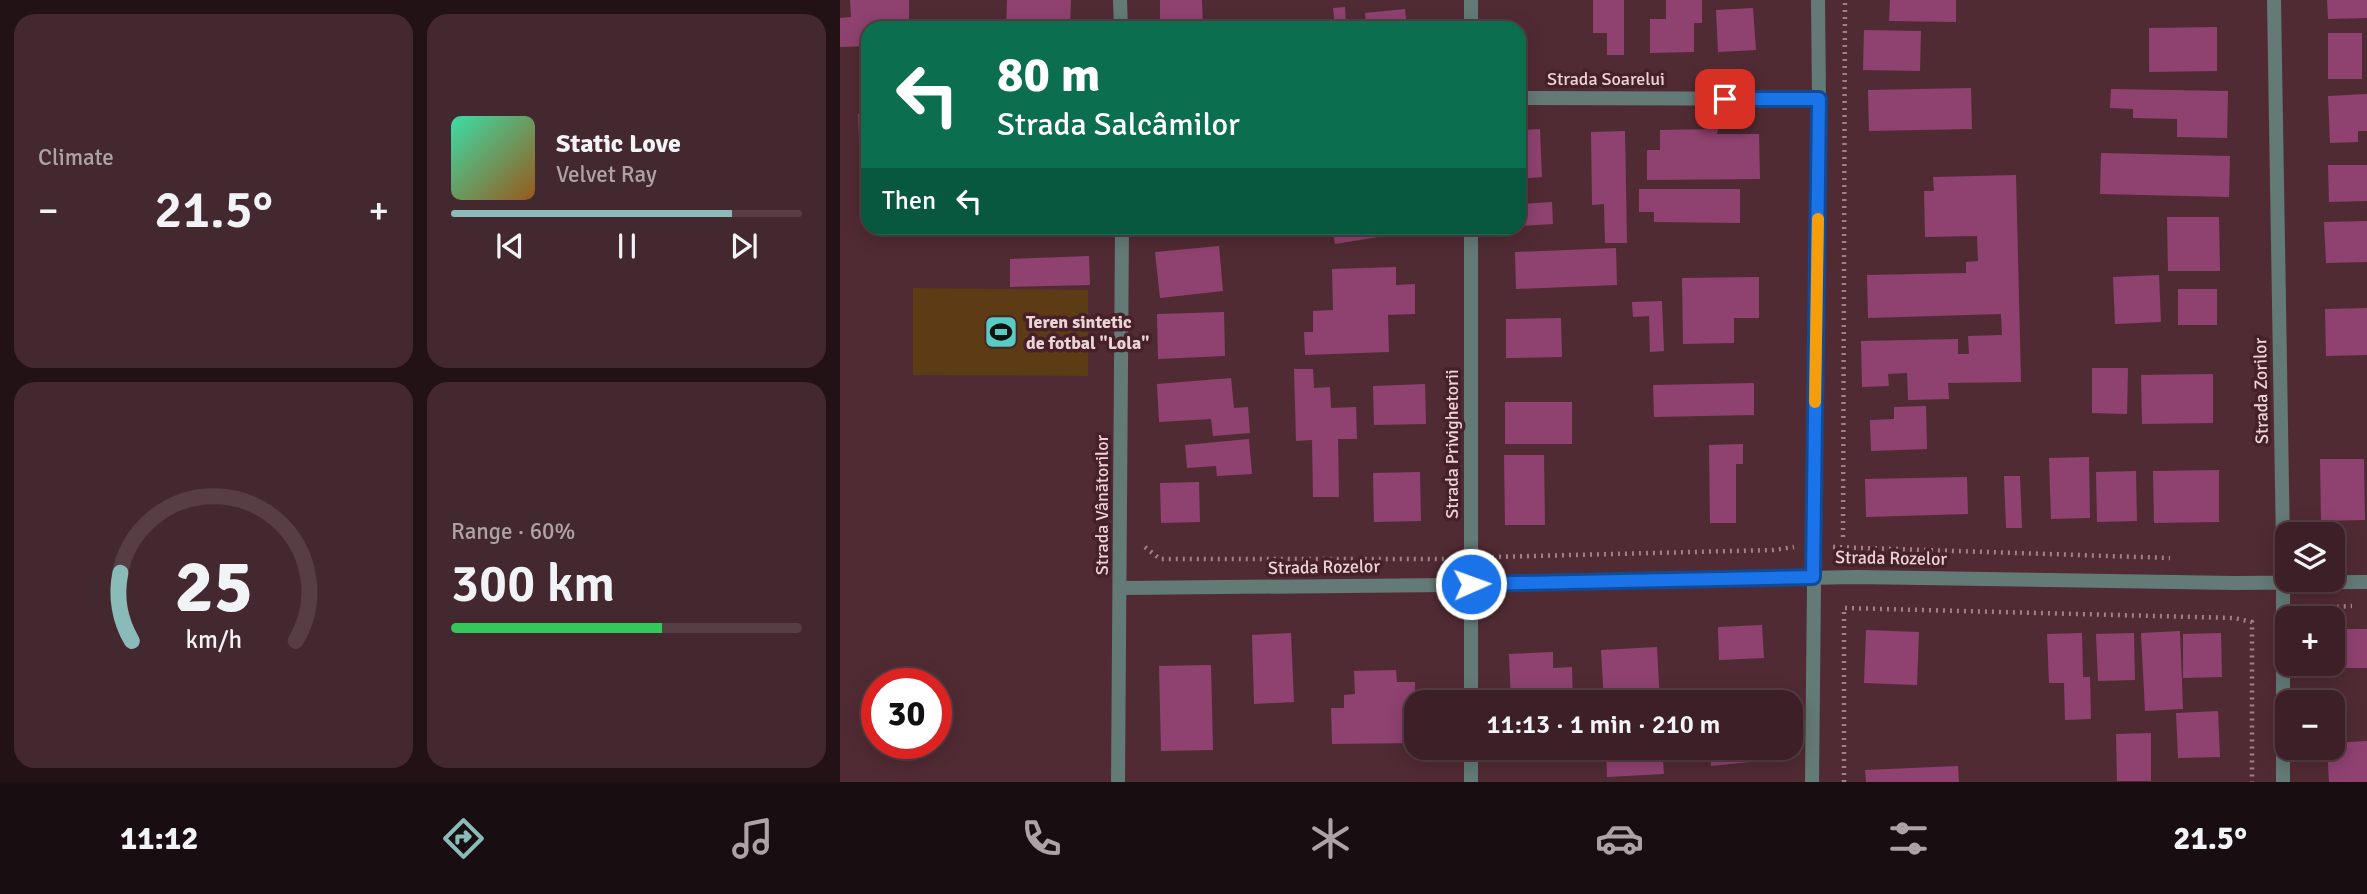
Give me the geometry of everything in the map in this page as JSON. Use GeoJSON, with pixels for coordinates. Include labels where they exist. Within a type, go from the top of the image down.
{"type":"FeatureCollection","features":[{"type":"Feature","properties":{"kind":"street"},"geometry":{"type":"LineString","coordinates":[[1120,0],[1121,21]]}},
{"type":"Feature","properties":{"kind":"street"},"geometry":{"type":"LineString","coordinates":[[1471,0],[1471,21]]}},
{"type":"Feature","properties":{"kind":"street"},"geometry":{"type":"LineString","coordinates":[[1812,782],[1818,0]]}},
{"type":"Feature","properties":{"kind":"street","name":"Strada Zorilor"},"geometry":{"type":"LineString","coordinates":[[2274,0],[2282,522]]}},
{"type":"Feature","properties":{"kind":"street","name":"Strada Soarelui"},"geometry":{"type":"LineString","coordinates":[[1526,98],[1819,99]]}},
{"type":"Feature","properties":{"kind":"street","name":"Strada Vânătorilor"},"geometry":{"type":"LineString","coordinates":[[1118,782],[1122,235]]}},
{"type":"Feature","properties":{"kind":"street","name":"Strada Privighetorii"},"geometry":{"type":"LineString","coordinates":[[1471,235],[1471,690]]}},
{"type":"Feature","properties":{"kind":"street","name":"Strada Rozelor"},"geometry":{"type":"LineString","coordinates":[[1121,588],[1813,577],[2275,584]]}},
{"type":"Feature","properties":{"kind":"street","name":"Strada Rozelor"},"geometry":{"type":"LineString","coordinates":[[2345,583],[2367,582]]}},
{"type":"Feature","properties":{"kind":"street","name":"Strada Zorilor"},"geometry":{"type":"LineString","coordinates":[[2283,592],[2283,782]]}},
{"type":"Feature","properties":{"kind":"street"},"geometry":{"type":"LineString","coordinates":[[1471,760],[1471,782]]}},
{"type":"Feature","properties":{"kind":"path"},"geometry":{"type":"LineString","coordinates":[[1843,537],[1845,0]]}},
{"type":"Feature","properties":{"kind":"path"},"geometry":{"type":"LineString","coordinates":[[1145,547],[1160,559],[1450,559],[1458,557],[1471,546],[1488,557],[1773,550],[1790,549],[1813,537],[1834,547],[1857,549],[2181,558]]}},
{"type":"Feature","properties":{"kind":"path"},"geometry":{"type":"LineString","coordinates":[[2345,607],[2356,606]]}},
{"type":"Feature","properties":{"kind":"path"},"geometry":{"type":"LineString","coordinates":[[1844,782],[1844,608],[2234,618],[2252,622],[2252,782]]}},
{"type":"Feature","properties":{"kind":"shaded area","name":"Teren sintetic de fotbal \"Lola\""},"geometry":{"type":"Polygon","coordinates":[[[913,288],[1088,290],[1088,376],[913,375],[913,288]]]}},
{"type":"Feature","properties":{"kind":"building"},"geometry":{"type":"Polygon","coordinates":[[[850,0],[909,0],[909,21],[861,21],[861,46],[840,47],[840,18],[851,17],[850,0]]]}},
{"type":"Feature","properties":{"kind":"building"},"geometry":{"type":"Polygon","coordinates":[[[1007,0],[1071,0],[1070,21],[1006,21],[1007,0]]]}},
{"type":"Feature","properties":{"kind":"building"},"geometry":{"type":"Polygon","coordinates":[[[1160,0],[1202,0],[1203,21],[1160,21],[1160,0]]]}},
{"type":"Feature","properties":{"kind":"building"},"geometry":{"type":"Polygon","coordinates":[[[1593,0],[1624,0],[1624,55],[1607,55],[1607,33],[1593,33],[1593,0]]]}},
{"type":"Feature","properties":{"kind":"building"},"geometry":{"type":"Polygon","coordinates":[[[1666,0],[1702,0],[1702,23],[1694,23],[1694,52],[1650,53],[1650,19],[1666,19],[1666,0]]]}},
{"type":"Feature","properties":{"kind":"building"},"geometry":{"type":"Polygon","coordinates":[[[1890,0],[1956,0],[1956,22],[1889,21],[1890,0]]]}},
{"type":"Feature","properties":{"kind":"building"},"geometry":{"type":"Polygon","coordinates":[[[2327,0],[2367,0],[2367,18],[2328,19],[2327,0]]]}},
{"type":"Feature","properties":{"kind":"building"},"geometry":{"type":"Polygon","coordinates":[[[1345,7],[1346,21],[1334,21],[1333,8],[1345,7]]]}},
{"type":"Feature","properties":{"kind":"building"},"geometry":{"type":"Polygon","coordinates":[[[1753,8],[1756,50],[1718,52],[1716,10],[1753,8]]]}},
{"type":"Feature","properties":{"kind":"building"},"geometry":{"type":"Polygon","coordinates":[[[1405,9],[1406,21],[1366,21],[1365,13],[1405,9]]]}},
{"type":"Feature","properties":{"kind":"building"},"geometry":{"type":"Polygon","coordinates":[[[2217,27],[2217,71],[2149,72],[2149,28],[2217,27]]]}},
{"type":"Feature","properties":{"kind":"building"},"geometry":{"type":"Polygon","coordinates":[[[1864,30],[1921,31],[1920,71],[1863,70],[1864,30]]]}},
{"type":"Feature","properties":{"kind":"building"},"geometry":{"type":"Polygon","coordinates":[[[2328,33],[2362,33],[2362,79],[2328,79],[2328,33]]]}},
{"type":"Feature","properties":{"kind":"building"},"geometry":{"type":"Polygon","coordinates":[[[1971,88],[1972,129],[1869,131],[1868,90],[1971,88]]]}},
{"type":"Feature","properties":{"kind":"building"},"geometry":{"type":"Polygon","coordinates":[[[2111,89],[2228,91],[2227,138],[2177,137],[2177,119],[2133,118],[2133,109],[2110,108],[2111,89]]]}},
{"type":"Feature","properties":{"kind":"building"},"geometry":{"type":"Polygon","coordinates":[[[2367,94],[2367,131],[2358,131],[2358,142],[2330,143],[2328,96],[2367,94]]]}},
{"type":"Feature","properties":{"kind":"building"},"geometry":{"type":"Polygon","coordinates":[[[858,114],[861,114],[861,167],[860,167],[858,114]]]}},
{"type":"Feature","properties":{"kind":"building"},"geometry":{"type":"Polygon","coordinates":[[[1540,129],[1542,177],[1526,178],[1526,130],[1540,129]]]}},
{"type":"Feature","properties":{"kind":"building"},"geometry":{"type":"Polygon","coordinates":[[[1718,129],[1717,134],[1759,134],[1760,179],[1647,180],[1647,150],[1660,150],[1660,130],[1718,129]]]}},
{"type":"Feature","properties":{"kind":"building"},"geometry":{"type":"Polygon","coordinates":[[[1625,131],[1627,243],[1605,243],[1604,204],[1592,205],[1591,132],[1625,131]]]}},
{"type":"Feature","properties":{"kind":"building"},"geometry":{"type":"Polygon","coordinates":[[[2101,153],[2230,156],[2229,197],[2100,194],[2101,153]]]}},
{"type":"Feature","properties":{"kind":"building"},"geometry":{"type":"Polygon","coordinates":[[[2328,165],[2367,165],[2367,201],[2329,202],[2328,165]]]}},
{"type":"Feature","properties":{"kind":"building"},"geometry":{"type":"Polygon","coordinates":[[[2016,175],[2021,382],[1948,383],[1949,399],[1908,400],[1907,373],[1888,374],[1889,386],[1862,387],[1861,341],[1958,339],[1958,354],[1969,354],[1968,336],[2002,335],[2001,314],[1868,318],[1867,275],[1966,273],[1966,262],[1978,261],[1977,236],[1925,237],[1924,191],[1934,191],[1933,177],[2016,175]]]}},
{"type":"Feature","properties":{"kind":"building"},"geometry":{"type":"Polygon","coordinates":[[[1639,189],[1740,189],[1740,223],[1654,222],[1654,212],[1639,212],[1639,189]]]}},
{"type":"Feature","properties":{"kind":"building"},"geometry":{"type":"Polygon","coordinates":[[[1552,202],[1553,224],[1526,226],[1526,204],[1552,202]]]}},
{"type":"Feature","properties":{"kind":"building"},"geometry":{"type":"Polygon","coordinates":[[[2167,217],[2219,217],[2220,271],[2168,271],[2167,217]]]}},
{"type":"Feature","properties":{"kind":"building"},"geometry":{"type":"Polygon","coordinates":[[[2367,221],[2367,262],[2326,263],[2324,222],[2367,221]]]}},
{"type":"Feature","properties":{"kind":"building"},"geometry":{"type":"Polygon","coordinates":[[[1333,235],[1390,235],[1335,244],[1333,235]]]}},
{"type":"Feature","properties":{"kind":"building"},"geometry":{"type":"Polygon","coordinates":[[[1219,246],[1223,291],[1160,298],[1155,252],[1219,246]]]}},
{"type":"Feature","properties":{"kind":"building"},"geometry":{"type":"Polygon","coordinates":[[[1616,248],[1617,285],[1516,289],[1515,252],[1616,248]]]}},
{"type":"Feature","properties":{"kind":"building"},"geometry":{"type":"Polygon","coordinates":[[[1089,256],[1090,285],[1010,287],[1010,259],[1089,256]]]}},
{"type":"Feature","properties":{"kind":"building"},"geometry":{"type":"Polygon","coordinates":[[[1396,267],[1396,285],[1415,284],[1415,314],[1388,315],[1389,352],[1305,355],[1304,332],[1313,332],[1313,311],[1333,310],[1332,269],[1396,267]]]}},
{"type":"Feature","properties":{"kind":"building"},"geometry":{"type":"Polygon","coordinates":[[[2159,275],[2161,322],[2115,324],[2113,277],[2159,275]]]}},
{"type":"Feature","properties":{"kind":"building"},"geometry":{"type":"Polygon","coordinates":[[[1759,277],[1759,318],[1734,318],[1734,343],[1683,344],[1682,278],[1759,277]]]}},
{"type":"Feature","properties":{"kind":"building"},"geometry":{"type":"Polygon","coordinates":[[[2178,289],[2217,289],[2217,325],[2178,325],[2178,289]]]}},
{"type":"Feature","properties":{"kind":"building"},"geometry":{"type":"Polygon","coordinates":[[[1662,301],[1664,351],[1650,352],[1649,316],[1633,317],[1632,302],[1662,301]]]}},
{"type":"Feature","properties":{"kind":"building"},"geometry":{"type":"Polygon","coordinates":[[[2367,308],[2367,355],[2326,356],[2325,309],[2367,308]]]}},
{"type":"Feature","properties":{"kind":"building"},"geometry":{"type":"Polygon","coordinates":[[[1224,312],[1225,356],[1158,359],[1157,314],[1224,312]]]}},
{"type":"Feature","properties":{"kind":"building"},"geometry":{"type":"Polygon","coordinates":[[[1561,318],[1562,357],[1506,358],[1506,319],[1561,318]]]}},
{"type":"Feature","properties":{"kind":"building"},"geometry":{"type":"Polygon","coordinates":[[[2092,368],[2128,368],[2127,414],[2092,413],[2092,368]]]}},
{"type":"Feature","properties":{"kind":"building"},"geometry":{"type":"Polygon","coordinates":[[[1294,369],[1313,369],[1314,388],[1330,387],[1331,408],[1356,407],[1357,439],[1338,439],[1339,497],[1313,497],[1312,440],[1296,441],[1294,369]]]}},
{"type":"Feature","properties":{"kind":"building"},"geometry":{"type":"Polygon","coordinates":[[[2213,374],[2213,423],[2142,424],[2141,375],[2213,374]]]}},
{"type":"Feature","properties":{"kind":"building"},"geometry":{"type":"Polygon","coordinates":[[[1231,378],[1234,408],[1248,407],[1250,433],[1213,436],[1211,419],[1159,422],[1157,384],[1231,378]]]}},
{"type":"Feature","properties":{"kind":"building"},"geometry":{"type":"Polygon","coordinates":[[[1754,383],[1754,415],[1654,417],[1653,385],[1754,383]]]}},
{"type":"Feature","properties":{"kind":"building"},"geometry":{"type":"Polygon","coordinates":[[[1425,384],[1426,424],[1374,425],[1373,386],[1425,384]]]}},
{"type":"Feature","properties":{"kind":"building"},"geometry":{"type":"Polygon","coordinates":[[[1505,402],[1572,402],[1572,444],[1505,444],[1505,402]]]}},
{"type":"Feature","properties":{"kind":"building"},"geometry":{"type":"Polygon","coordinates":[[[1926,406],[1927,449],[1871,451],[1870,420],[1894,419],[1894,407],[1926,406]]]}},
{"type":"Feature","properties":{"kind":"building"},"geometry":{"type":"Polygon","coordinates":[[[1249,439],[1252,474],[1217,476],[1216,466],[1187,468],[1185,445],[1249,439]]]}},
{"type":"Feature","properties":{"kind":"building"},"geometry":{"type":"Polygon","coordinates":[[[1743,444],[1743,464],[1736,464],[1736,523],[1710,523],[1709,445],[1743,444]]]}},
{"type":"Feature","properties":{"kind":"building"},"geometry":{"type":"Polygon","coordinates":[[[1504,455],[1544,455],[1545,525],[1505,525],[1504,455]]]}},
{"type":"Feature","properties":{"kind":"building"},"geometry":{"type":"Polygon","coordinates":[[[2089,457],[2090,518],[2051,519],[2049,458],[2089,457]]]}},
{"type":"Feature","properties":{"kind":"building"},"geometry":{"type":"Polygon","coordinates":[[[2320,459],[2364,459],[2365,520],[2321,521],[2320,459]]]}},
{"type":"Feature","properties":{"kind":"building"},"geometry":{"type":"Polygon","coordinates":[[[2219,470],[2219,522],[2154,523],[2153,471],[2219,470]]]}},
{"type":"Feature","properties":{"kind":"building"},"geometry":{"type":"Polygon","coordinates":[[[2136,471],[2137,521],[2097,522],[2096,472],[2136,471]]]}},
{"type":"Feature","properties":{"kind":"building"},"geometry":{"type":"Polygon","coordinates":[[[1420,472],[1421,521],[1374,522],[1373,473],[1420,472]]]}},
{"type":"Feature","properties":{"kind":"building"},"geometry":{"type":"Polygon","coordinates":[[[2004,476],[2020,476],[2022,528],[2006,528],[2004,476]]]}},
{"type":"Feature","properties":{"kind":"building"},"geometry":{"type":"Polygon","coordinates":[[[1967,477],[1968,514],[1866,517],[1865,479],[1967,477]]]}},
{"type":"Feature","properties":{"kind":"building"},"geometry":{"type":"Polygon","coordinates":[[[1199,482],[1200,522],[1161,523],[1160,483],[1199,482]]]}},
{"type":"Feature","properties":{"kind":"building"},"geometry":{"type":"Polygon","coordinates":[[[1762,625],[1764,658],[1719,660],[1718,627],[1762,625]]]}},
{"type":"Feature","properties":{"kind":"building"},"geometry":{"type":"Polygon","coordinates":[[[2345,629],[2367,629],[2367,668],[2345,668],[2345,629]]]}},
{"type":"Feature","properties":{"kind":"building"},"geometry":{"type":"Polygon","coordinates":[[[1866,630],[1919,632],[1917,685],[1864,683],[1866,630]]]}},
{"type":"Feature","properties":{"kind":"building"},"geometry":{"type":"Polygon","coordinates":[[[2180,631],[2183,709],[2145,711],[2141,633],[2180,631]]]}},
{"type":"Feature","properties":{"kind":"building"},"geometry":{"type":"Polygon","coordinates":[[[1291,633],[1294,702],[1254,704],[1252,635],[1291,633]]]}},
{"type":"Feature","properties":{"kind":"building"},"geometry":{"type":"Polygon","coordinates":[[[2082,633],[2083,677],[2090,677],[2091,719],[2065,720],[2064,683],[2049,683],[2047,634],[2082,633]]]}},
{"type":"Feature","properties":{"kind":"building"},"geometry":{"type":"Polygon","coordinates":[[[2134,633],[2135,680],[2098,681],[2096,634],[2134,633]]]}},
{"type":"Feature","properties":{"kind":"building"},"geometry":{"type":"Polygon","coordinates":[[[2221,633],[2222,677],[2183,678],[2183,634],[2221,633]]]}},
{"type":"Feature","properties":{"kind":"building"},"geometry":{"type":"Polygon","coordinates":[[[1657,647],[1659,690],[1603,690],[1601,650],[1657,647]]]}},
{"type":"Feature","properties":{"kind":"building"},"geometry":{"type":"Polygon","coordinates":[[[1553,652],[1553,668],[1572,667],[1573,690],[1510,690],[1509,654],[1553,652]]]}},
{"type":"Feature","properties":{"kind":"building"},"geometry":{"type":"Polygon","coordinates":[[[1211,665],[1213,750],[1161,751],[1159,666],[1211,665]]]}},
{"type":"Feature","properties":{"kind":"building"},"geometry":{"type":"Polygon","coordinates":[[[1396,670],[1397,682],[1415,682],[1415,690],[1404,690],[1404,743],[1332,744],[1331,708],[1344,708],[1344,695],[1355,694],[1354,671],[1396,670]]]}},
{"type":"Feature","properties":{"kind":"building"},"geometry":{"type":"Polygon","coordinates":[[[2218,711],[2220,757],[2178,758],[2176,713],[2218,711]]]}},
{"type":"Feature","properties":{"kind":"building"},"geometry":{"type":"Polygon","coordinates":[[[2151,733],[2151,781],[2117,781],[2116,734],[2151,733]]]}},
{"type":"Feature","properties":{"kind":"building"},"geometry":{"type":"Polygon","coordinates":[[[2367,741],[2367,782],[2329,782],[2328,760],[2345,760],[2345,742],[2367,741]]]}},
{"type":"Feature","properties":{"kind":"building"},"geometry":{"type":"Polygon","coordinates":[[[1606,760],[1663,760],[1664,774],[1607,777],[1606,760]]]}},
{"type":"Feature","properties":{"kind":"building"},"geometry":{"type":"Polygon","coordinates":[[[1711,760],[1760,760],[1760,761],[1711,766],[1711,760]]]}},
{"type":"Feature","properties":{"kind":"building"},"geometry":{"type":"Polygon","coordinates":[[[1958,766],[1959,782],[1866,782],[1865,770],[1958,766]]]}},
{"type":"Feature","properties":{"kind":"slow traffic"},"geometry":{"type":"LineString","coordinates":[[1815,402],[1818,219]]}},
{"type":"Feature","properties":{"kind":"place","name":"Teren sintetic de fotbal \"Lola\""},"geometry":{"type":"Point","coordinates":[1001,332]}},
{"type":"Feature","properties":{"kind":"route"},"geometry":{"type":"LineString","coordinates":[[1471,584],[1813,577],[1819,99],[1725,99]]}}]}
